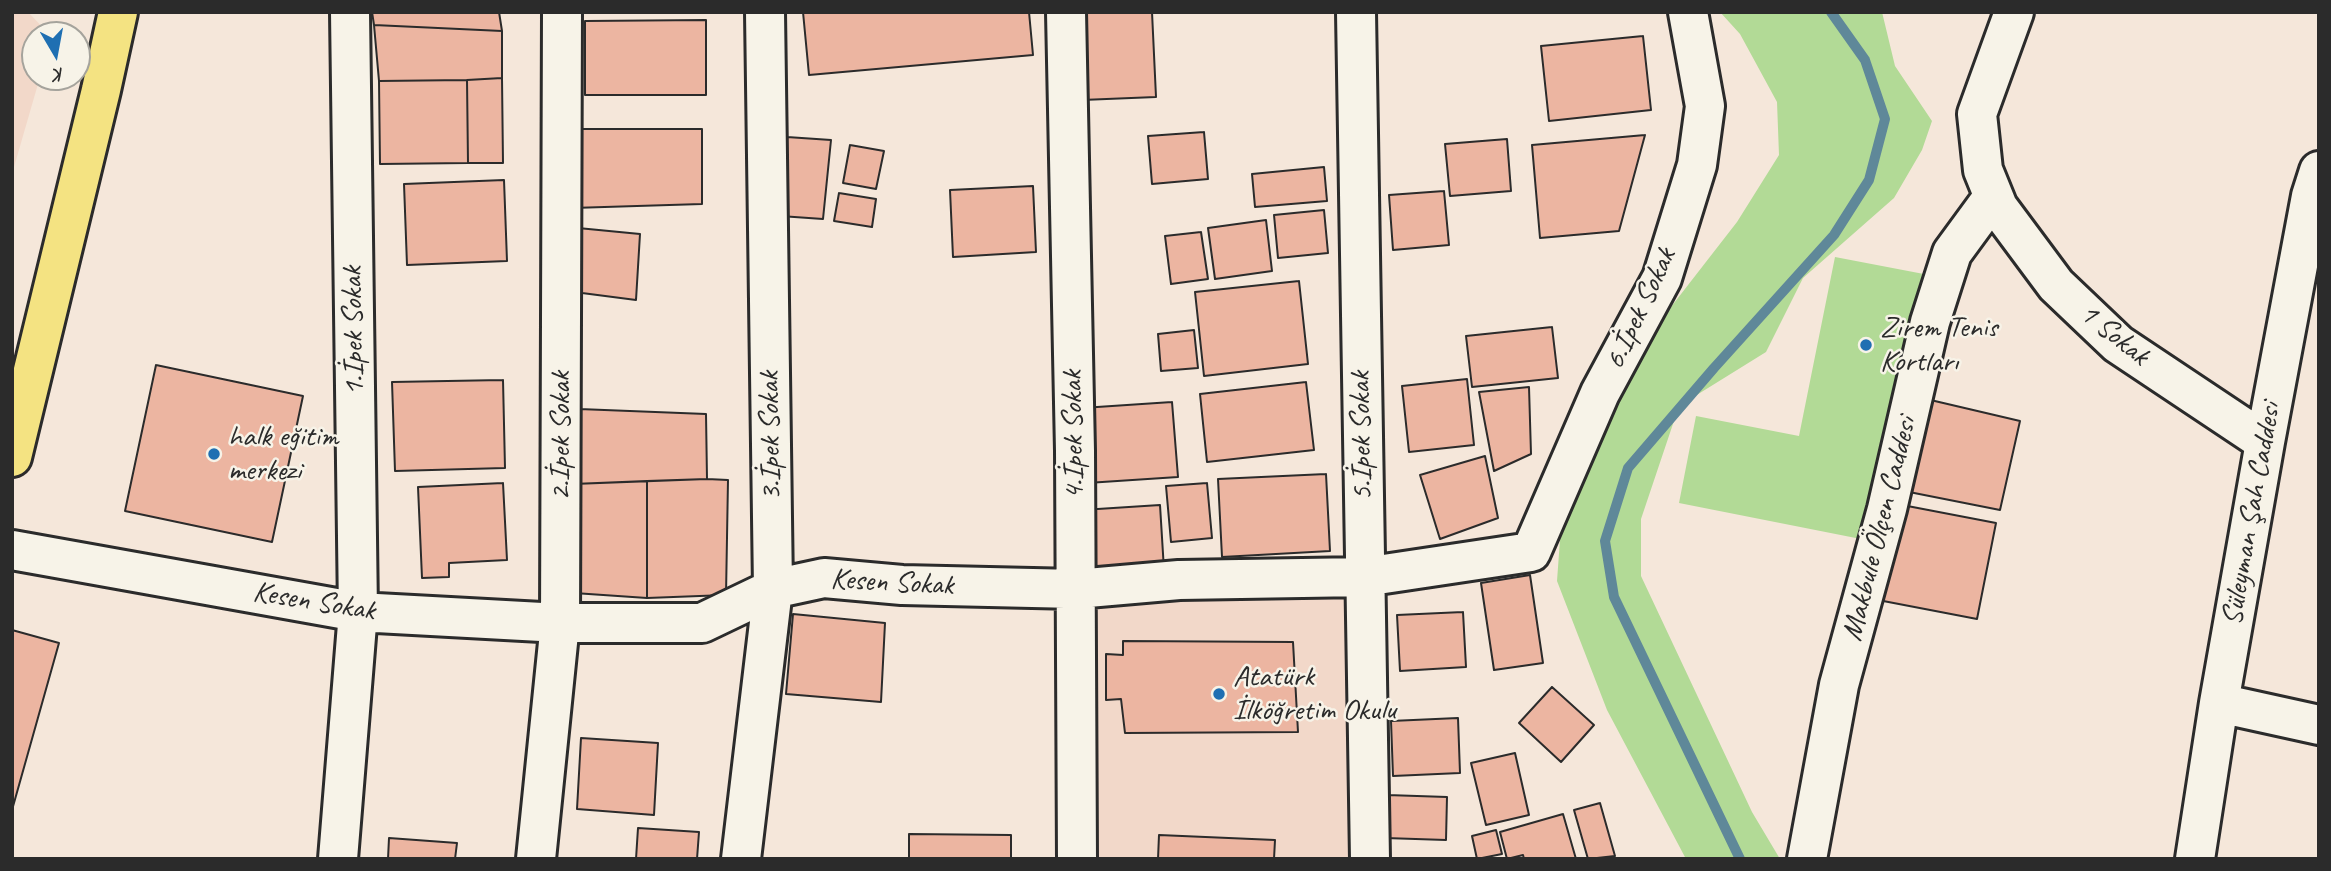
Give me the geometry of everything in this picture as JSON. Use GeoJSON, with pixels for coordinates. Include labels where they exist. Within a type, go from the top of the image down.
{"type":"FeatureCollection","features":[{"type":"Feature","properties":{"kind":"main road"},"geometry":{"type":"LineString","coordinates":[[88,12],[101,90]]}},
{"type":"Feature","properties":{"kind":"main road"},"geometry":{"type":"LineString","coordinates":[[12,457],[118,12]]}},
{"type":"Feature","properties":{"kind":"street","name":"1.İpek Sokak"},"geometry":{"type":"LineString","coordinates":[[338,859],[358,612],[350,12]]}},
{"type":"Feature","properties":{"kind":"street","name":"2.İpek Sokak"},"geometry":{"type":"LineString","coordinates":[[536,859],[560,623],[562,12]]}},
{"type":"Feature","properties":{"kind":"street","name":"3.İpek Sokak"},"geometry":{"type":"LineString","coordinates":[[741,859],[773,589],[765,12]]}},
{"type":"Feature","properties":{"kind":"street","name":"4.İpek Sokak"},"geometry":{"type":"LineString","coordinates":[[1066,12],[1075,451],[1077,859]]}},
{"type":"Feature","properties":{"kind":"street","name":"5.İpek Sokak"},"geometry":{"type":"LineString","coordinates":[[1356,12],[1370,859]]}},
{"type":"Feature","properties":{"kind":"street","name":"6.İpek Sokak"},"geometry":{"type":"LineString","coordinates":[[1531,552],[1600,393],[1662,278],[1697,165],[1705,106],[1688,12]]}},
{"type":"Feature","properties":{"kind":"street"},"geometry":{"type":"LineString","coordinates":[[1993,197],[1983,170],[1977,114],[2014,12]]}},
{"type":"Feature","properties":{"kind":"street","name":"Süleyman Şah Caddesi"},"geometry":{"type":"LineString","coordinates":[[2195,859],[2219,703],[2265,442],[2311,196],[2319,171]]}},
{"type":"Feature","properties":{"kind":"street","name":"1 Sokak"},"geometry":{"type":"LineString","coordinates":[[1993,197],[2056,285],[2118,344],[2265,442]]}},
{"type":"Feature","properties":{"kind":"street","name":"Makbule Ölçen Caddesi"},"geometry":{"type":"LineString","coordinates":[[1807,859],[1839,685],[1887,509],[1930,322],[1952,253],[1993,197]]}},
{"type":"Feature","properties":{"kind":"street","name":"Kesen Sokak"},"geometry":{"type":"LineString","coordinates":[[12,550],[358,612],[560,623],[702,622],[773,589],[824,578],[902,585],[1076,589],[1179,580],[1364,577],[1531,552]]}},
{"type":"Feature","properties":{"kind":"street"},"geometry":{"type":"LineString","coordinates":[[2219,703],[2319,725]]}},
{"type":"Feature","properties":{"kind":"shaded area"},"geometry":{"type":"Polygon","coordinates":[[[12,12],[28,12],[37,21],[21,21],[21,91],[36,91],[12,174],[12,12]]]}},
{"type":"Feature","properties":{"kind":"shaded area","name":"Atatürk İlköğretim Okulu"},"geometry":{"type":"Polygon","coordinates":[[[1364,577],[1350,859],[1087,859],[1076,582],[1364,577]]]}},
{"type":"Feature","properties":{"kind":"green space"},"geometry":{"type":"Polygon","coordinates":[[[1720,12],[1882,12],[1895,66],[1932,121],[1922,150],[1894,198],[1803,278],[1766,352],[1679,406],[1641,519],[1641,576],[1752,812],[1780,859],[1686,859],[1607,710],[1557,581],[1564,485],[1594,406],[1737,222],[1779,155],[1777,102],[1740,34],[1720,12]]]}},
{"type":"Feature","properties":{"kind":"green space","name":"Zirem Tenis Kortları"},"geometry":{"type":"Polygon","coordinates":[[[1835,257],[1929,275],[1876,542],[1679,503],[1696,416],[1799,436],[1835,257]]]}},
{"type":"Feature","properties":{"kind":"building"},"geometry":{"type":"Polygon","coordinates":[[[372,12],[499,12],[502,31],[374,25],[372,12]]]}},
{"type":"Feature","properties":{"kind":"building"},"geometry":{"type":"Polygon","coordinates":[[[803,12],[1029,12],[1033,55],[809,75],[803,12]]]}},
{"type":"Feature","properties":{"kind":"building"},"geometry":{"type":"Polygon","coordinates":[[[1079,12],[1152,12],[1156,97],[1082,100],[1079,12]]]}},
{"type":"Feature","properties":{"kind":"building"},"geometry":{"type":"Polygon","coordinates":[[[706,20],[706,95],[585,95],[585,21],[706,20]]]}},
{"type":"Feature","properties":{"kind":"building"},"geometry":{"type":"Polygon","coordinates":[[[374,25],[502,31],[502,78],[379,81],[374,25]]]}},
{"type":"Feature","properties":{"kind":"building"},"geometry":{"type":"Polygon","coordinates":[[[1643,36],[1651,110],[1549,121],[1541,46],[1643,36]]]}},
{"type":"Feature","properties":{"kind":"building"},"geometry":{"type":"Polygon","coordinates":[[[502,78],[503,163],[468,163],[467,80],[502,78]]]}},
{"type":"Feature","properties":{"kind":"building"},"geometry":{"type":"Polygon","coordinates":[[[467,80],[468,163],[380,164],[379,81],[467,80]]]}},
{"type":"Feature","properties":{"kind":"building"},"geometry":{"type":"Polygon","coordinates":[[[574,129],[702,129],[702,204],[572,208],[574,129]]]}},
{"type":"Feature","properties":{"kind":"building"},"geometry":{"type":"Polygon","coordinates":[[[1204,132],[1208,179],[1152,184],[1148,136],[1204,132]]]}},
{"type":"Feature","properties":{"kind":"building"},"geometry":{"type":"Polygon","coordinates":[[[1645,135],[1619,231],[1540,238],[1532,145],[1645,135]]]}},
{"type":"Feature","properties":{"kind":"building"},"geometry":{"type":"Polygon","coordinates":[[[787,137],[831,140],[823,219],[780,216],[787,137]]]}},
{"type":"Feature","properties":{"kind":"building"},"geometry":{"type":"Polygon","coordinates":[[[1507,139],[1511,191],[1450,196],[1445,144],[1507,139]]]}},
{"type":"Feature","properties":{"kind":"building"},"geometry":{"type":"Polygon","coordinates":[[[850,145],[884,151],[876,189],[843,183],[850,145]]]}},
{"type":"Feature","properties":{"kind":"building"},"geometry":{"type":"Polygon","coordinates":[[[1324,167],[1327,201],[1255,207],[1252,174],[1324,167]]]}},
{"type":"Feature","properties":{"kind":"building"},"geometry":{"type":"Polygon","coordinates":[[[504,180],[507,261],[407,265],[404,184],[504,180]]]}},
{"type":"Feature","properties":{"kind":"building"},"geometry":{"type":"Polygon","coordinates":[[[1033,186],[1036,252],[953,257],[950,190],[1033,186]]]}},
{"type":"Feature","properties":{"kind":"building"},"geometry":{"type":"Polygon","coordinates":[[[1444,191],[1449,245],[1393,250],[1389,195],[1444,191]]]}},
{"type":"Feature","properties":{"kind":"building"},"geometry":{"type":"Polygon","coordinates":[[[839,193],[876,199],[872,227],[834,221],[839,193]]]}},
{"type":"Feature","properties":{"kind":"building"},"geometry":{"type":"Polygon","coordinates":[[[1324,210],[1328,253],[1278,258],[1274,215],[1324,210]]]}},
{"type":"Feature","properties":{"kind":"building"},"geometry":{"type":"Polygon","coordinates":[[[1266,220],[1272,271],[1215,279],[1208,228],[1266,220]]]}},
{"type":"Feature","properties":{"kind":"building"},"geometry":{"type":"Polygon","coordinates":[[[578,228],[640,234],[636,300],[582,293],[578,228]]]}},
{"type":"Feature","properties":{"kind":"building"},"geometry":{"type":"Polygon","coordinates":[[[1201,232],[1208,279],[1171,284],[1165,236],[1201,232]]]}},
{"type":"Feature","properties":{"kind":"building"},"geometry":{"type":"Polygon","coordinates":[[[1299,281],[1308,364],[1204,376],[1195,292],[1299,281]]]}},
{"type":"Feature","properties":{"kind":"building"},"geometry":{"type":"Polygon","coordinates":[[[1552,327],[1558,378],[1472,387],[1466,336],[1552,327]]]}},
{"type":"Feature","properties":{"kind":"building"},"geometry":{"type":"Polygon","coordinates":[[[1194,330],[1198,368],[1161,371],[1158,334],[1194,330]]]}},
{"type":"Feature","properties":{"kind":"building","name":"halk eğitim merkezi"},"geometry":{"type":"Polygon","coordinates":[[[156,365],[303,396],[272,542],[125,511],[156,365]]]}},
{"type":"Feature","properties":{"kind":"building"},"geometry":{"type":"Polygon","coordinates":[[[1467,379],[1474,445],[1409,452],[1402,386],[1467,379]]]}},
{"type":"Feature","properties":{"kind":"building"},"geometry":{"type":"Polygon","coordinates":[[[503,380],[505,468],[395,471],[392,382],[503,380]]]}},
{"type":"Feature","properties":{"kind":"building"},"geometry":{"type":"Polygon","coordinates":[[[1306,382],[1314,450],[1207,462],[1200,394],[1306,382]]]}},
{"type":"Feature","properties":{"kind":"building"},"geometry":{"type":"Polygon","coordinates":[[[1529,387],[1531,454],[1494,471],[1479,392],[1529,387]]]}},
{"type":"Feature","properties":{"kind":"building"},"geometry":{"type":"Polygon","coordinates":[[[1922,398],[2020,421],[2000,510],[1899,490],[1922,398]]]}},
{"type":"Feature","properties":{"kind":"building"},"geometry":{"type":"Polygon","coordinates":[[[1172,402],[1178,477],[1087,483],[1082,408],[1172,402]]]}},
{"type":"Feature","properties":{"kind":"building"},"geometry":{"type":"Polygon","coordinates":[[[579,409],[706,414],[707,479],[573,484],[579,409]]]}},
{"type":"Feature","properties":{"kind":"building"},"geometry":{"type":"Polygon","coordinates":[[[1485,456],[1498,518],[1440,539],[1420,475],[1485,456]]]}},
{"type":"Feature","properties":{"kind":"building"},"geometry":{"type":"Polygon","coordinates":[[[1326,474],[1330,551],[1222,557],[1218,479],[1326,474]]]}},
{"type":"Feature","properties":{"kind":"building"},"geometry":{"type":"Polygon","coordinates":[[[728,480],[726,595],[647,598],[647,481],[728,480]]]}},
{"type":"Feature","properties":{"kind":"building"},"geometry":{"type":"Polygon","coordinates":[[[647,481],[647,598],[574,593],[573,484],[647,481]]]}},
{"type":"Feature","properties":{"kind":"building"},"geometry":{"type":"Polygon","coordinates":[[[503,483],[507,560],[449,563],[449,577],[422,578],[418,487],[503,483]]]}},
{"type":"Feature","properties":{"kind":"building"},"geometry":{"type":"Polygon","coordinates":[[[1207,483],[1212,538],[1171,542],[1166,486],[1207,483]]]}},
{"type":"Feature","properties":{"kind":"building"},"geometry":{"type":"Polygon","coordinates":[[[1897,504],[1996,523],[1977,619],[1878,600],[1897,504]]]}},
{"type":"Feature","properties":{"kind":"building"},"geometry":{"type":"Polygon","coordinates":[[[1160,505],[1164,570],[1086,575],[1082,510],[1160,505]]]}},
{"type":"Feature","properties":{"kind":"building"},"geometry":{"type":"Polygon","coordinates":[[[1530,575],[1543,663],[1494,670],[1481,583],[1530,575]]]}},
{"type":"Feature","properties":{"kind":"building"},"geometry":{"type":"Polygon","coordinates":[[[1463,612],[1466,667],[1400,671],[1397,615],[1463,612]]]}},
{"type":"Feature","properties":{"kind":"building"},"geometry":{"type":"Polygon","coordinates":[[[793,614],[885,623],[881,702],[786,694],[793,614]]]}},
{"type":"Feature","properties":{"kind":"building"},"geometry":{"type":"Polygon","coordinates":[[[12,630],[59,643],[12,810],[12,630]]]}},
{"type":"Feature","properties":{"kind":"building"},"geometry":{"type":"Polygon","coordinates":[[[1123,641],[1293,642],[1298,732],[1125,733],[1121,699],[1106,700],[1106,654],[1123,655],[1123,641]]]}},
{"type":"Feature","properties":{"kind":"building"},"geometry":{"type":"Polygon","coordinates":[[[1552,687],[1594,725],[1561,762],[1519,723],[1552,687]]]}},
{"type":"Feature","properties":{"kind":"building"},"geometry":{"type":"Polygon","coordinates":[[[1458,718],[1460,773],[1393,776],[1391,721],[1458,718]]]}},
{"type":"Feature","properties":{"kind":"building"},"geometry":{"type":"Polygon","coordinates":[[[581,738],[658,743],[654,815],[577,809],[581,738]]]}},
{"type":"Feature","properties":{"kind":"building"},"geometry":{"type":"Polygon","coordinates":[[[1515,753],[1529,815],[1486,825],[1471,763],[1515,753]]]}},
{"type":"Feature","properties":{"kind":"building"},"geometry":{"type":"Polygon","coordinates":[[[1387,795],[1447,797],[1446,840],[1385,838],[1387,795]]]}},
{"type":"Feature","properties":{"kind":"building"},"geometry":{"type":"Polygon","coordinates":[[[1600,803],[1615,856],[1588,859],[1574,810],[1600,803]]]}},
{"type":"Feature","properties":{"kind":"building"},"geometry":{"type":"Polygon","coordinates":[[[1563,814],[1576,859],[1524,859],[1523,855],[1507,859],[1500,832],[1563,814]]]}},
{"type":"Feature","properties":{"kind":"building"},"geometry":{"type":"Polygon","coordinates":[[[638,828],[699,832],[697,859],[636,859],[638,828]]]}},
{"type":"Feature","properties":{"kind":"building"},"geometry":{"type":"Polygon","coordinates":[[[1496,830],[1502,854],[1477,859],[1472,836],[1496,830]]]}},
{"type":"Feature","properties":{"kind":"building"},"geometry":{"type":"Polygon","coordinates":[[[909,834],[1011,835],[1011,859],[909,859],[909,834]]]}},
{"type":"Feature","properties":{"kind":"building"},"geometry":{"type":"Polygon","coordinates":[[[1159,835],[1275,840],[1274,859],[1158,859],[1159,835]]]}},
{"type":"Feature","properties":{"kind":"building"},"geometry":{"type":"Polygon","coordinates":[[[389,838],[457,843],[455,859],[388,859],[389,838]]]}},
{"type":"Feature","properties":{"kind":"waterway"},"geometry":{"type":"LineString","coordinates":[[1740,859],[1614,597],[1605,541],[1628,468],[1834,235],[1869,180],[1885,119],[1865,60],[1831,12]]}},
{"type":"Feature","properties":{"kind":"place","name":"Zirem Tenis Kortları"},"geometry":{"type":"Point","coordinates":[1866,345]}},
{"type":"Feature","properties":{"kind":"place","name":"halk eğitim merkezi"},"geometry":{"type":"Point","coordinates":[214,454]}},
{"type":"Feature","properties":{"kind":"place","name":"Atatürk İlköğretim Okulu"},"geometry":{"type":"Point","coordinates":[1219,694]}}]}
